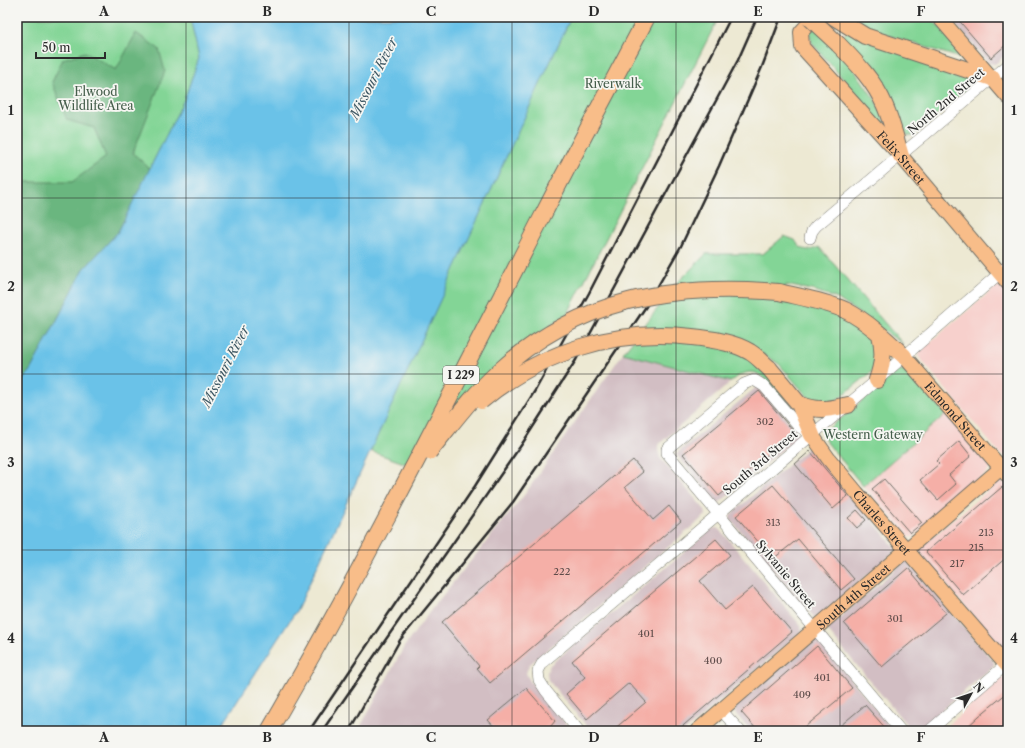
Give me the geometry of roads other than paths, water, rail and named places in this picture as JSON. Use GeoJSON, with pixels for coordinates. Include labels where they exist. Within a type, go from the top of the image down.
{"type":"FeatureCollection","features":[{"type":"Feature","properties":{"kind":"highway","name":"I 229"},"geometry":{"type":"LineString","coordinates":[[269,731],[322,641],[411,473],[508,282],[647,17]]}},
{"type":"Feature","properties":{"kind":"highway"},"geometry":{"type":"LineString","coordinates":[[809,17],[856,63],[876,89],[885,106],[901,156]]}},
{"type":"Feature","properties":{"kind":"highway"},"geometry":{"type":"LineString","coordinates":[[834,17],[865,36],[992,78]]}},
{"type":"Feature","properties":{"kind":"highway"},"geometry":{"type":"LineString","coordinates":[[411,473],[467,404],[496,374],[543,336],[569,323],[618,304],[663,293],[713,289],[778,292],[810,299],[845,310],[880,334],[904,356]]}},
{"type":"Feature","properties":{"kind":"highway","name":"I 229"},"geometry":{"type":"LineString","coordinates":[[269,731],[323,640],[496,306]]}},
{"type":"Feature","properties":{"kind":"highway"},"geometry":{"type":"LineString","coordinates":[[878,380],[883,363],[883,348],[880,334]]}},
{"type":"Feature","properties":{"kind":"highway"},"geometry":{"type":"LineString","coordinates":[[401,490],[434,444],[492,392],[521,373],[572,350],[616,338],[638,335],[707,338],[750,352],[769,368],[799,404],[812,435]]}},
{"type":"Feature","properties":{"kind":"highway"},"geometry":{"type":"LineString","coordinates":[[799,404],[810,408],[824,410],[848,404]]}},
{"type":"Feature","properties":{"kind":"main road","name":"Felix Street"},"geometry":{"type":"LineString","coordinates":[[815,17],[801,32],[802,47],[1005,274]]}},
{"type":"Feature","properties":{"kind":"main road"},"geometry":{"type":"LineString","coordinates":[[939,17],[1008,97]]}},
{"type":"Feature","properties":{"kind":"main road","name":"Edmond Street"},"geometry":{"type":"LineString","coordinates":[[904,356],[1006,469]]}},
{"type":"Feature","properties":{"kind":"main road","name":"Charles Street"},"geometry":{"type":"LineString","coordinates":[[812,435],[828,458],[1007,665]]}},
{"type":"Feature","properties":{"kind":"main road","name":"South 4th Street"},"geometry":{"type":"LineString","coordinates":[[697,731],[906,550],[1006,469]]}},
{"type":"Feature","properties":{"kind":"street","name":"North 2nd Street"},"geometry":{"type":"LineString","coordinates":[[810,238],[812,231],[816,226],[1008,65]]}},
{"type":"Feature","properties":{"kind":"street","name":"South 3rd Street"},"geometry":{"type":"LineString","coordinates":[[579,731],[546,691],[539,680],[538,671],[543,662],[718,513],[878,380],[904,356],[1005,274]]}},
{"type":"Feature","properties":{"kind":"street","name":"Charles Street"},"geometry":{"type":"LineString","coordinates":[[667,453],[667,449],[744,384],[754,380],[764,386],[798,426],[812,435]]}},
{"type":"Feature","properties":{"kind":"street","name":"Sylvanie Street"},"geometry":{"type":"LineString","coordinates":[[667,453],[902,731]]}},
{"type":"Feature","properties":{"kind":"street"},"geometry":{"type":"LineString","coordinates":[[929,731],[1007,665]]}},
{"type":"Feature","properties":{"kind":"street"},"geometry":{"type":"LineString","coordinates":[[721,710],[740,731]]}},
{"type":"Feature","properties":{"kind":"water","name":"Missouri River"},"geometry":{"type":"Polygon","coordinates":[[[190,17],[571,17],[298,608],[218,731],[17,731],[17,388],[31,369],[84,269],[118,232],[184,100],[199,58],[190,17]]]}},
{"type":"Feature","properties":{"kind":"railway"},"geometry":{"type":"LineString","coordinates":[[309,731],[475,486],[536,389],[589,293],[731,17]]}},
{"type":"Feature","properties":{"kind":"railway"},"geometry":{"type":"LineString","coordinates":[[322,731],[522,444],[576,360],[738,60],[757,17]]}},
{"type":"Feature","properties":{"kind":"railway"},"geometry":{"type":"LineString","coordinates":[[349,731],[400,640],[513,502],[647,305],[681,246],[719,166],[762,67],[781,17]]}},
{"type":"Feature","properties":{"kind":"park label","name":"Riverwalk"},"geometry":{"type":"Point","coordinates":[613,83]}},
{"type":"Feature","properties":{"kind":"park label","name":"Elwood Wildlife Area"},"geometry":{"type":"Point","coordinates":[96,98]}},
{"type":"Feature","properties":{"kind":"park label","name":"Western Gateway"},"geometry":{"type":"Point","coordinates":[873,434]}}]}
